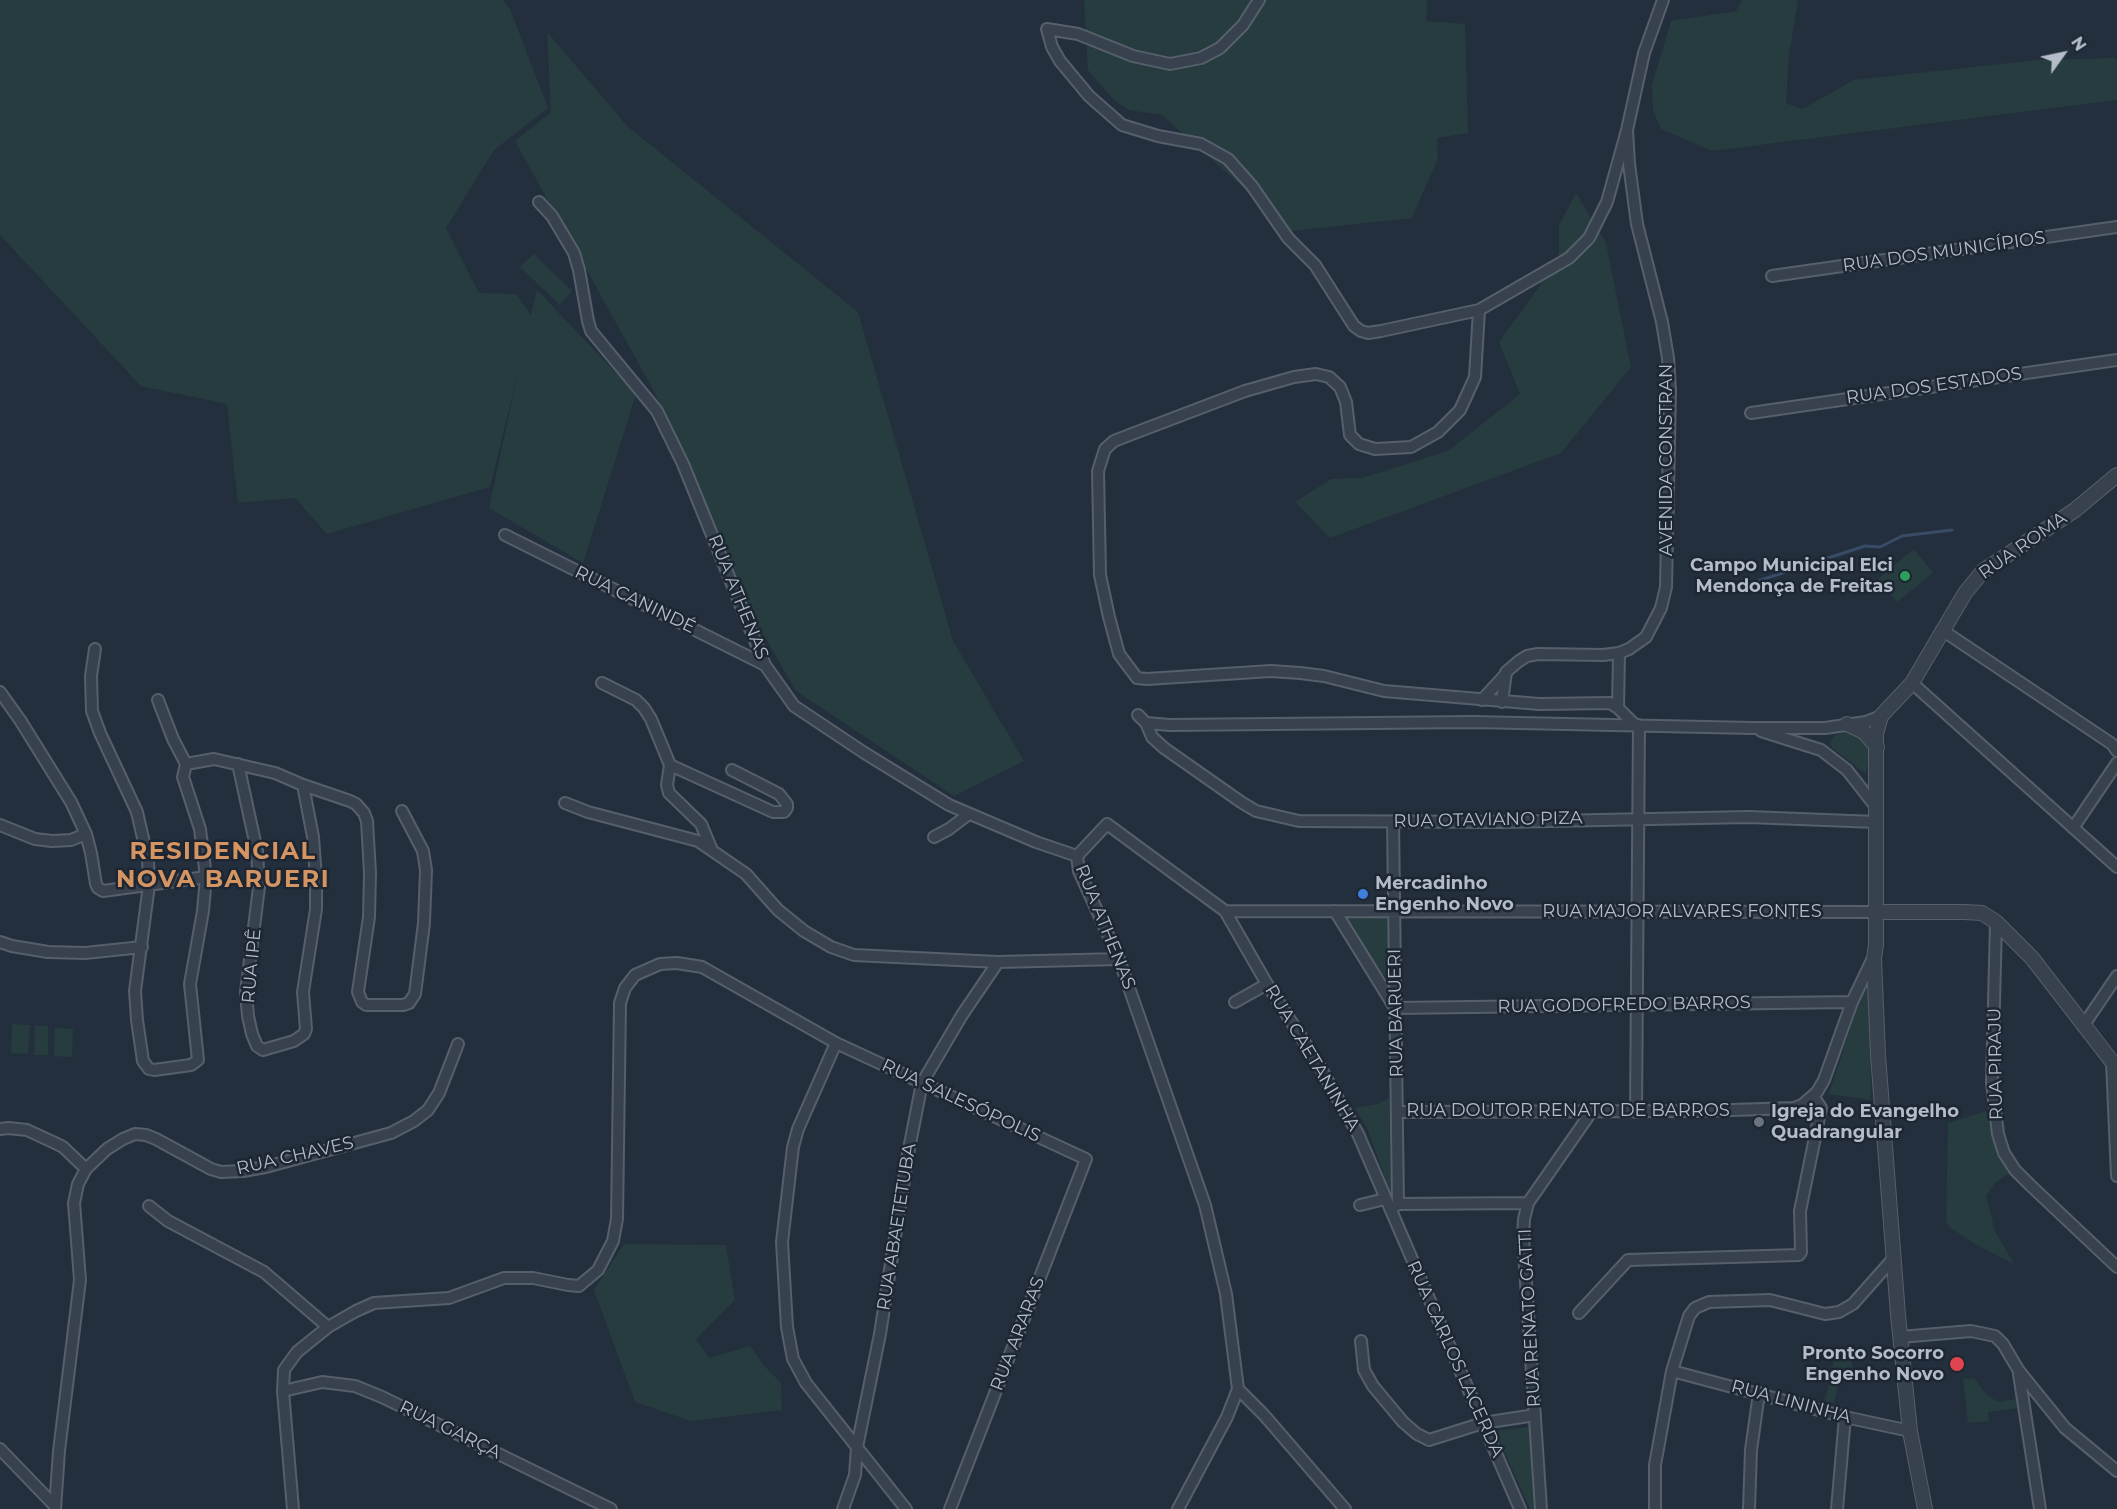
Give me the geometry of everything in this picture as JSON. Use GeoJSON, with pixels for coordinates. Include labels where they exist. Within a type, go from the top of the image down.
{"type":"FeatureCollection","features":[{"type":"Feature","properties":{"kind":"street"},"geometry":{"type":"LineString","coordinates":[[1259,0],[1243,26],[1220,48],[1202,58],[1170,64],[1133,56],[1078,34],[1047,29],[1052,47],[1060,61],[1089,96],[1122,125],[1158,136],[1202,144],[1227,159],[1252,186],[1288,237],[1315,265],[1354,326],[1361,331],[1374,332],[1479,310],[1569,258],[1589,238],[1607,202],[1628,130]]}},
{"type":"Feature","properties":{"kind":"street","name":"AVENIDA CONSTRAN"},"geometry":{"type":"LineString","coordinates":[[1482,700],[1500,682],[1506,672],[1527,656],[1538,654],[1603,655],[1629,649],[1646,637],[1661,608],[1666,586],[1668,358],[1662,322],[1637,224],[1629,164],[1628,130],[1644,53],[1663,0]]}},
{"type":"Feature","properties":{"kind":"street","name":"RUA ATHENAS"},"geometry":{"type":"LineString","coordinates":[[539,202],[552,216],[574,253],[591,331],[657,411],[683,464],[765,665],[794,706],[949,805],[1036,842],[1077,856],[1079,872],[1119,959],[1205,1205],[1226,1294],[1238,1389],[1227,1417],[1178,1509]]}},
{"type":"Feature","properties":{"kind":"street","name":"RUA DOS MUNICÍPIOS"},"geometry":{"type":"LineString","coordinates":[[1772,276],[2117,227]]}},
{"type":"Feature","properties":{"kind":"street"},"geometry":{"type":"LineString","coordinates":[[1479,310],[1474,377],[1460,410],[1438,432],[1411,447],[1375,449],[1359,444],[1350,435],[1346,402],[1340,387],[1329,377],[1316,374],[1294,377],[1245,391],[1114,441],[1105,449],[1098,471],[1100,575],[1108,617],[1119,654],[1137,678],[1271,671],[1300,673],[1324,676],[1384,691],[1539,704],[1610,703],[1637,725],[1825,728],[1866,722],[1881,716]]}},
{"type":"Feature","properties":{"kind":"street","name":"RUA DOS ESTADOS"},"geometry":{"type":"LineString","coordinates":[[1751,413],[2117,360]]}},
{"type":"Feature","properties":{"kind":"street","name":"RUA ROMA"},"geometry":{"type":"LineString","coordinates":[[1881,716],[1912,683],[1965,593],[1983,571],[2075,510],[2117,475]]}},
{"type":"Feature","properties":{"kind":"street","name":"RUA CANINDÉ"},"geometry":{"type":"LineString","coordinates":[[505,536],[765,665]]}},
{"type":"Feature","properties":{"kind":"street"},"geometry":{"type":"LineString","coordinates":[[1942,630],[2112,744],[2117,751]]}},
{"type":"Feature","properties":{"kind":"street"},"geometry":{"type":"LineString","coordinates":[[94,649],[90,676],[92,711],[137,812],[148,860],[149,885],[135,991],[143,1061],[149,1069],[154,1070],[195,1063],[198,1056],[190,984],[203,911],[206,877],[200,829],[183,777],[186,764],[173,739],[158,700]]}},
{"type":"Feature","properties":{"kind":"street"},"geometry":{"type":"LineString","coordinates":[[1618,708],[1619,653]]}},
{"type":"Feature","properties":{"kind":"street"},"geometry":{"type":"LineString","coordinates":[[1502,702],[1506,672]]}},
{"type":"Feature","properties":{"kind":"street"},"geometry":{"type":"LineString","coordinates":[[603,683],[636,700],[644,708],[651,719],[670,765],[667,785],[669,793],[701,824],[711,848]]}},
{"type":"Feature","properties":{"kind":"street"},"geometry":{"type":"LineString","coordinates":[[1912,683],[2117,867]]}},
{"type":"Feature","properties":{"kind":"street"},"geometry":{"type":"LineString","coordinates":[[0,692],[65,793],[86,834],[98,888],[103,891],[206,877]]}},
{"type":"Feature","properties":{"kind":"street"},"geometry":{"type":"LineString","coordinates":[[1881,716],[1875,734],[1877,747],[1876,822],[1883,912],[1874,958],[1892,1260],[1910,1431],[1925,1509]]}},
{"type":"Feature","properties":{"kind":"street","name":"RUA OTAVIANO PIZA"},"geometry":{"type":"LineString","coordinates":[[1637,725],[1473,722],[1170,725],[1142,719],[1152,737],[1164,748],[1256,811],[1299,821],[1502,822],[1749,817],[1876,822]]}},
{"type":"Feature","properties":{"kind":"street"},"geometry":{"type":"LineString","coordinates":[[1848,724],[1864,732],[1877,747]]}},
{"type":"Feature","properties":{"kind":"street"},"geometry":{"type":"LineString","coordinates":[[1636,1112],[1637,725]]}},
{"type":"Feature","properties":{"kind":"street"},"geometry":{"type":"LineString","coordinates":[[1752,728],[1821,750],[1847,770],[1876,807]]}},
{"type":"Feature","properties":{"kind":"street"},"geometry":{"type":"LineString","coordinates":[[1821,750],[1819,740],[1825,728]]}},
{"type":"Feature","properties":{"kind":"street"},"geometry":{"type":"LineString","coordinates":[[186,764],[214,759],[276,772],[303,786],[356,804],[364,813],[367,821],[370,873],[369,917],[358,992],[362,1002],[366,1005],[403,1005],[409,1003],[415,994],[424,923],[426,870],[423,851],[402,811]]}},
{"type":"Feature","properties":{"kind":"street","name":"RUA IPÊ"},"geometry":{"type":"LineString","coordinates":[[238,764],[257,851],[259,887],[246,992],[248,1016],[257,1046],[263,1050],[294,1041],[304,1034],[306,1029],[303,993],[315,920],[316,878],[314,837],[303,786]]}},
{"type":"Feature","properties":{"kind":"street"},"geometry":{"type":"LineString","coordinates":[[2073,828],[2117,764]]}},
{"type":"Feature","properties":{"kind":"street"},"geometry":{"type":"LineString","coordinates":[[670,765],[773,812],[781,813],[786,810],[787,804],[779,794],[732,771]]}},
{"type":"Feature","properties":{"kind":"street"},"geometry":{"type":"LineString","coordinates":[[566,803],[588,812],[698,841],[746,874],[778,910],[804,931],[831,947],[854,955],[998,962],[1119,959]]}},
{"type":"Feature","properties":{"kind":"street"},"geometry":{"type":"LineString","coordinates":[[934,837],[969,814]]}},
{"type":"Feature","properties":{"kind":"street","name":"RUA BARUERI"},"geometry":{"type":"LineString","coordinates":[[1391,1204],[1397,1112],[1393,821]]}},
{"type":"Feature","properties":{"kind":"street"},"geometry":{"type":"LineString","coordinates":[[1077,856],[1107,824],[1225,911]]}},
{"type":"Feature","properties":{"kind":"street"},"geometry":{"type":"LineString","coordinates":[[0,825],[35,839],[52,842],[70,840],[86,834]]}},
{"type":"Feature","properties":{"kind":"street","name":"RUA MAJOR ALVARES FONTES"},"geometry":{"type":"LineString","coordinates":[[1225,911],[1883,912]]}},
{"type":"Feature","properties":{"kind":"street","name":"RUA CAETANINHA"},"geometry":{"type":"LineString","coordinates":[[1225,911],[1267,984],[1316,1060],[1358,1134],[1391,1204]]}},
{"type":"Feature","properties":{"kind":"street"},"geometry":{"type":"LineString","coordinates":[[1335,911],[1395,1008]]}},
{"type":"Feature","properties":{"kind":"street"},"geometry":{"type":"LineString","coordinates":[[1883,912],[1982,913],[1996,922],[2032,957],[2114,1065],[2117,1176]]}},
{"type":"Feature","properties":{"kind":"street","name":"RUA PIRAJU"},"geometry":{"type":"LineString","coordinates":[[1996,922],[1992,1083],[1998,1134],[2004,1153],[2014,1170],[2117,1267]]}},
{"type":"Feature","properties":{"kind":"street"},"geometry":{"type":"LineString","coordinates":[[0,942],[48,952],[85,952],[142,947]]}},
{"type":"Feature","properties":{"kind":"street"},"geometry":{"type":"LineString","coordinates":[[1579,1313],[1628,1260],[1799,1255],[1800,1211],[1821,1108],[1813,1096],[1829,1067],[1852,1002],[1874,958]]}},
{"type":"Feature","properties":{"kind":"street","name":"RUA ABAETETUBA"},"geometry":{"type":"LineString","coordinates":[[843,1509],[855,1475],[857,1448],[922,1083],[962,1015],[998,962]]}},
{"type":"Feature","properties":{"kind":"street","name":"RUA SALESÓPOLIS"},"geometry":{"type":"LineString","coordinates":[[293,1509],[283,1391],[284,1370],[290,1360],[328,1327],[374,1303],[449,1298],[504,1278],[532,1278],[568,1286],[579,1286],[598,1270],[613,1240],[617,1219],[620,1003],[625,988],[635,975],[660,964],[677,963],[702,967],[836,1043],[1086,1159]]}},
{"type":"Feature","properties":{"kind":"street"},"geometry":{"type":"LineString","coordinates":[[2083,1026],[2117,976]]}},
{"type":"Feature","properties":{"kind":"street"},"geometry":{"type":"LineString","coordinates":[[1235,1002],[1267,984]]}},
{"type":"Feature","properties":{"kind":"street","name":"RUA GODOFREDO BARROS"},"geometry":{"type":"LineString","coordinates":[[1395,1008],[1852,1002]]}},
{"type":"Feature","properties":{"kind":"street"},"geometry":{"type":"LineString","coordinates":[[836,1043],[798,1129],[793,1148],[782,1242],[787,1327],[793,1359],[806,1383],[906,1509]]}},
{"type":"Feature","properties":{"kind":"street","name":"RUA CHAVES"},"geometry":{"type":"LineString","coordinates":[[55,1507],[59,1451],[80,1280],[74,1203],[78,1184],[86,1169],[107,1149],[135,1134],[156,1139],[211,1169],[221,1172],[266,1167],[391,1132],[414,1121],[428,1110],[439,1093],[458,1044]]}},
{"type":"Feature","properties":{"kind":"street","name":"RUA DOUTOR RENATO DE BARROS"},"geometry":{"type":"LineString","coordinates":[[1397,1112],[1636,1112],[1794,1108],[1813,1096]]}},
{"type":"Feature","properties":{"kind":"street","name":"RUA RENATO GATTI"},"geometry":{"type":"LineString","coordinates":[[1541,1509],[1523,1237],[1528,1203],[1592,1111]]}},
{"type":"Feature","properties":{"kind":"street"},"geometry":{"type":"LineString","coordinates":[[0,1129],[27,1130],[55,1143],[63,1147],[86,1169]]}},
{"type":"Feature","properties":{"kind":"street","name":"RUA ARARAS"},"geometry":{"type":"LineString","coordinates":[[950,1509],[1086,1159]]}},
{"type":"Feature","properties":{"kind":"street"},"geometry":{"type":"LineString","coordinates":[[1360,1205],[1528,1203]]}},
{"type":"Feature","properties":{"kind":"street","name":"RUA CARLOS LACERDA"},"geometry":{"type":"LineString","coordinates":[[1391,1204],[1520,1509]]}},
{"type":"Feature","properties":{"kind":"street"},"geometry":{"type":"LineString","coordinates":[[149,1206],[168,1221],[264,1272],[328,1327]]}},
{"type":"Feature","properties":{"kind":"street"},"geometry":{"type":"LineString","coordinates":[[1655,1509],[1655,1465],[1672,1371],[1689,1316],[1695,1308],[1709,1302],[1770,1300],[1825,1314],[1839,1312],[1853,1304],[1892,1260]]}},
{"type":"Feature","properties":{"kind":"street"},"geometry":{"type":"LineString","coordinates":[[1900,1337],[1971,1331],[1995,1336],[2004,1344],[2019,1371],[2065,1428],[2117,1470]]}},
{"type":"Feature","properties":{"kind":"street"},"geometry":{"type":"LineString","coordinates":[[1361,1341],[1364,1370],[1373,1386],[1403,1422],[1417,1434],[1429,1440],[1483,1423],[1535,1415]]}},
{"type":"Feature","properties":{"kind":"street","name":"RUA LININHA"},"geometry":{"type":"LineString","coordinates":[[1672,1371],[1845,1417],[1910,1431]]}},
{"type":"Feature","properties":{"kind":"street"},"geometry":{"type":"LineString","coordinates":[[2019,1371],[2040,1509]]}},
{"type":"Feature","properties":{"kind":"street","name":"RUA GARÇA"},"geometry":{"type":"LineString","coordinates":[[283,1391],[322,1382],[355,1386],[611,1509]]}},
{"type":"Feature","properties":{"kind":"street"},"geometry":{"type":"LineString","coordinates":[[1238,1389],[1264,1415],[1345,1509]]}},
{"type":"Feature","properties":{"kind":"street"},"geometry":{"type":"LineString","coordinates":[[1749,1509],[1751,1450],[1759,1393]]}},
{"type":"Feature","properties":{"kind":"street"},"geometry":{"type":"LineString","coordinates":[[1838,1509],[1845,1417]]}},
{"type":"Feature","properties":{"kind":"street"},"geometry":{"type":"LineString","coordinates":[[0,1449],[55,1507]]}},
{"type":"Feature","properties":{"kind":"green space"},"geometry":{"type":"Polygon","coordinates":[[[0,0],[503,0],[510,9],[548,108],[494,150],[446,228],[479,293],[516,294],[531,315],[537,290],[636,394],[583,563],[489,508],[518,372],[490,487],[327,534],[295,498],[238,503],[227,404],[141,386],[0,235],[0,0]]]}},
{"type":"Feature","properties":{"kind":"green space"},"geometry":{"type":"Polygon","coordinates":[[[1084,0],[1427,0],[1426,21],[1465,24],[1468,133],[1437,138],[1438,158],[1412,218],[1292,231],[1162,115],[1129,110],[1115,101],[1088,70],[1084,0]]]}},
{"type":"Feature","properties":{"kind":"green space"},"geometry":{"type":"Polygon","coordinates":[[[1742,0],[1798,0],[1789,55],[1786,103],[1802,109],[1854,80],[2037,60],[2115,58],[2117,61],[2117,100],[1712,151],[1661,129],[1653,111],[1652,85],[1671,21],[1736,11],[1742,0]]]}},
{"type":"Feature","properties":{"kind":"green space"},"geometry":{"type":"Polygon","coordinates":[[[547,32],[627,126],[858,312],[953,641],[1024,761],[954,796],[796,691],[757,623],[655,393],[515,141],[551,112],[547,32]]]}},
{"type":"Feature","properties":{"kind":"green space"},"geometry":{"type":"Polygon","coordinates":[[[1576,193],[1606,243],[1631,367],[1561,453],[1330,538],[1295,502],[1331,479],[1362,478],[1448,451],[1520,394],[1499,342],[1559,259],[1559,225],[1576,193]]]}},
{"type":"Feature","properties":{"kind":"green space"},"geometry":{"type":"Polygon","coordinates":[[[534,254],[572,291],[560,305],[520,267],[534,254]]]}},
{"type":"Feature","properties":{"kind":"green space","name":"Campo Municipal Elci Mendonça de Freitas"},"geometry":{"type":"Polygon","coordinates":[[[1914,549],[1933,573],[1897,602],[1878,579],[1914,549]]]}},
{"type":"Feature","properties":{"kind":"green space"},"geometry":{"type":"Polygon","coordinates":[[[1847,731],[1857,733],[1867,743],[1870,752],[1866,774],[1832,748],[1830,743],[1835,735],[1847,731]]]}},
{"type":"Feature","properties":{"kind":"green space"},"geometry":{"type":"Polygon","coordinates":[[[1343,917],[1389,918],[1388,973],[1386,976],[1378,973],[1343,917]]]}},
{"type":"Feature","properties":{"kind":"green space"},"geometry":{"type":"Polygon","coordinates":[[[1869,971],[1871,1100],[1829,1094],[1869,971]]]}},
{"type":"Feature","properties":{"kind":"green space"},"geometry":{"type":"Polygon","coordinates":[[[12,1024],[30,1025],[28,1054],[11,1053],[12,1024]]]}},
{"type":"Feature","properties":{"kind":"green space"},"geometry":{"type":"Polygon","coordinates":[[[35,1026],[48,1026],[48,1055],[34,1055],[35,1026]]]}},
{"type":"Feature","properties":{"kind":"green space"},"geometry":{"type":"Polygon","coordinates":[[[55,1028],[73,1029],[72,1057],[54,1056],[55,1028]]]}},
{"type":"Feature","properties":{"kind":"green space"},"geometry":{"type":"Polygon","coordinates":[[[1389,1098],[1391,1194],[1367,1128],[1355,1108],[1377,1104],[1389,1098]]]}},
{"type":"Feature","properties":{"kind":"green space"},"geometry":{"type":"Polygon","coordinates":[[[1986,1111],[2008,1174],[1995,1183],[1986,1196],[1995,1231],[2014,1264],[1977,1245],[1952,1229],[1946,1222],[1948,1123],[1986,1111]]]}},
{"type":"Feature","properties":{"kind":"green space"},"geometry":{"type":"Polygon","coordinates":[[[624,1244],[726,1245],[735,1300],[696,1339],[709,1358],[750,1346],[765,1367],[781,1383],[782,1410],[691,1421],[635,1402],[594,1290],[624,1244]]]}},
{"type":"Feature","properties":{"kind":"green space"},"geometry":{"type":"Polygon","coordinates":[[[1843,1358],[1852,1360],[1853,1377],[1838,1383],[1834,1403],[1825,1401],[1834,1360],[1842,1361],[1843,1358]]]}},
{"type":"Feature","properties":{"kind":"green space"},"geometry":{"type":"Polygon","coordinates":[[[1974,1378],[1986,1394],[1993,1399],[2000,1402],[2016,1399],[2018,1408],[1988,1412],[1989,1421],[1968,1423],[1963,1379],[1974,1378]]]}},
{"type":"Feature","properties":{"kind":"green space"},"geometry":{"type":"Polygon","coordinates":[[[1529,1427],[1537,1509],[1530,1509],[1495,1431],[1529,1427]]]}},
{"type":"Feature","properties":{"kind":"waterway"},"geometry":{"type":"LineString","coordinates":[[1755,582],[1865,546],[1880,547],[1902,536],[1952,530]]}},
{"type":"Feature","properties":{"kind":"place","name":"Campo Municipal Elci Mendonça de Freitas"},"geometry":{"type":"Point","coordinates":[1905,576]}},
{"type":"Feature","properties":{"kind":"place","name":"Mercadinho Engenho Novo"},"geometry":{"type":"Point","coordinates":[1363,894]}},
{"type":"Feature","properties":{"kind":"place","name":"Igreja do Evangelho Quadrangular"},"geometry":{"type":"Point","coordinates":[1759,1122]}},
{"type":"Feature","properties":{"kind":"place","name":"Pronto Socorro Engenho Novo"},"geometry":{"type":"Point","coordinates":[1957,1364]}},
{"type":"Feature","properties":{"kind":"district","name":"RESIDENCIAL NOVA BARUERI"},"geometry":{"type":"Point","coordinates":[223,866]}}]}
